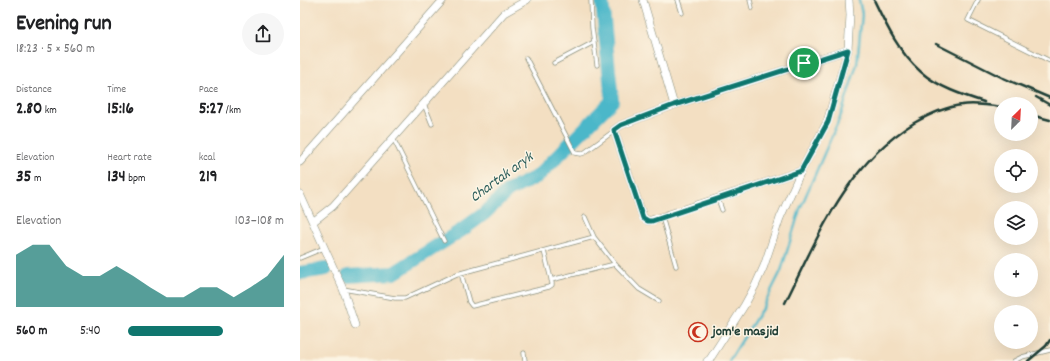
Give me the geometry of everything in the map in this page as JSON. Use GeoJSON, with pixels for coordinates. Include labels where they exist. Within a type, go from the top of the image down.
{"type":"FeatureCollection","features":[{"type":"Feature","properties":{"kind":"street"},"geometry":{"type":"LineString","coordinates":[[300,162],[443,0]]}},
{"type":"Feature","properties":{"kind":"street"},"geometry":{"type":"LineString","coordinates":[[314,222],[333,206],[504,13],[527,0]]}},
{"type":"Feature","properties":{"kind":"street"},"geometry":{"type":"LineString","coordinates":[[643,0],[674,105]]}},
{"type":"Feature","properties":{"kind":"street"},"geometry":{"type":"LineString","coordinates":[[707,361],[710,359],[744,306],[755,286],[764,266],[780,218],[801,171],[828,122],[848,50],[850,16],[848,0]]}},
{"type":"Feature","properties":{"kind":"street"},"geometry":{"type":"LineString","coordinates":[[801,171],[648,221],[643,218],[614,130],[621,125],[674,105],[848,50]]}},
{"type":"Feature","properties":{"kind":"street"},"geometry":{"type":"LineString","coordinates":[[300,194],[314,222],[343,289],[355,325]]}},
{"type":"Feature","properties":{"kind":"lane"},"geometry":{"type":"LineString","coordinates":[[591,0],[592,28],[597,65]]}},
{"type":"Feature","properties":{"kind":"lane"},"geometry":{"type":"LineString","coordinates":[[678,0],[682,14]]}},
{"type":"Feature","properties":{"kind":"lane"},"geometry":{"type":"LineString","coordinates":[[750,0],[752,8]]}},
{"type":"Feature","properties":{"kind":"lane"},"geometry":{"type":"LineString","coordinates":[[978,0],[968,20],[1050,61]]}},
{"type":"Feature","properties":{"kind":"lane"},"geometry":{"type":"LineString","coordinates":[[554,63],[594,42]]}},
{"type":"Feature","properties":{"kind":"lane"},"geometry":{"type":"LineString","coordinates":[[526,58],[575,153],[584,153],[614,130]]}},
{"type":"Feature","properties":{"kind":"lane"},"geometry":{"type":"LineString","coordinates":[[424,104],[432,124]]}},
{"type":"Feature","properties":{"kind":"lane"},"geometry":{"type":"LineString","coordinates":[[393,138],[444,241]]}},
{"type":"Feature","properties":{"kind":"lane"},"geometry":{"type":"LineString","coordinates":[[718,199],[722,210]]}},
{"type":"Feature","properties":{"kind":"lane"},"geometry":{"type":"LineString","coordinates":[[585,217],[594,237],[615,264],[639,288],[659,301]]}},
{"type":"Feature","properties":{"kind":"lane"},"geometry":{"type":"LineString","coordinates":[[662,217],[676,266]]}},
{"type":"Feature","properties":{"kind":"lane"},"geometry":{"type":"LineString","coordinates":[[343,289],[395,298],[405,298],[461,273],[594,237]]}},
{"type":"Feature","properties":{"kind":"lane"},"geometry":{"type":"LineString","coordinates":[[300,258],[324,248]]}},
{"type":"Feature","properties":{"kind":"lane"},"geometry":{"type":"LineString","coordinates":[[461,273],[469,302],[472,306],[549,287],[552,285],[544,251]]}},
{"type":"Feature","properties":{"kind":"lane"},"geometry":{"type":"LineString","coordinates":[[551,280],[615,264]]}},
{"type":"Feature","properties":{"kind":"lane"},"geometry":{"type":"LineString","coordinates":[[1014,361],[1022,357],[1050,350]]}},
{"type":"Feature","properties":{"kind":"lane"},"geometry":{"type":"LineString","coordinates":[[524,353],[525,361]]}},
{"type":"Feature","properties":{"kind":"waterway","name":"Chartak aryk"},"geometry":{"type":"LineString","coordinates":[[348,276],[394,273],[462,230],[485,213],[508,191],[538,176],[612,101],[602,0]]}},
{"type":"Feature","properties":{"kind":"waterway"},"geometry":{"type":"LineString","coordinates":[[729,361],[763,307],[781,271],[800,209],[841,115],[857,64],[862,14],[859,0]]}},
{"type":"Feature","properties":{"kind":"waterway","name":"Chartak aryk"},"geometry":{"type":"LineString","coordinates":[[300,273],[326,269]]}},
{"type":"Feature","properties":{"kind":"railway"},"geometry":{"type":"LineString","coordinates":[[874,0],[888,29],[906,56],[921,72],[943,86],[984,102]]}},
{"type":"Feature","properties":{"kind":"railway"},"geometry":{"type":"LineString","coordinates":[[936,44],[1003,78],[1050,98]]}},
{"type":"Feature","properties":{"kind":"railway"},"geometry":{"type":"LineString","coordinates":[[1038,98],[1050,105]]}},
{"type":"Feature","properties":{"kind":"railway"},"geometry":{"type":"LineString","coordinates":[[785,303],[810,252],[837,203],[852,180],[870,159],[890,140],[919,120],[949,108],[972,104],[994,106]]}},
{"type":"Feature","properties":{"kind":"railway"},"geometry":{"type":"LineString","coordinates":[[1038,117],[1050,120]]}},
{"type":"Feature","properties":{"kind":"railway"},"geometry":{"type":"LineString","coordinates":[[1028,361],[1046,346],[1050,340]]}},
{"type":"Feature","properties":{"kind":"place","name":"jom'e masjid"},"geometry":{"type":"Point","coordinates":[698,332]}},
{"type":"Feature","properties":{"kind":"route"},"geometry":{"type":"LineString","coordinates":[[848,50],[828,122],[801,171],[652,221],[645,220],[643,218],[614,130],[621,125],[674,105],[804,63],[848,50]]}}]}
